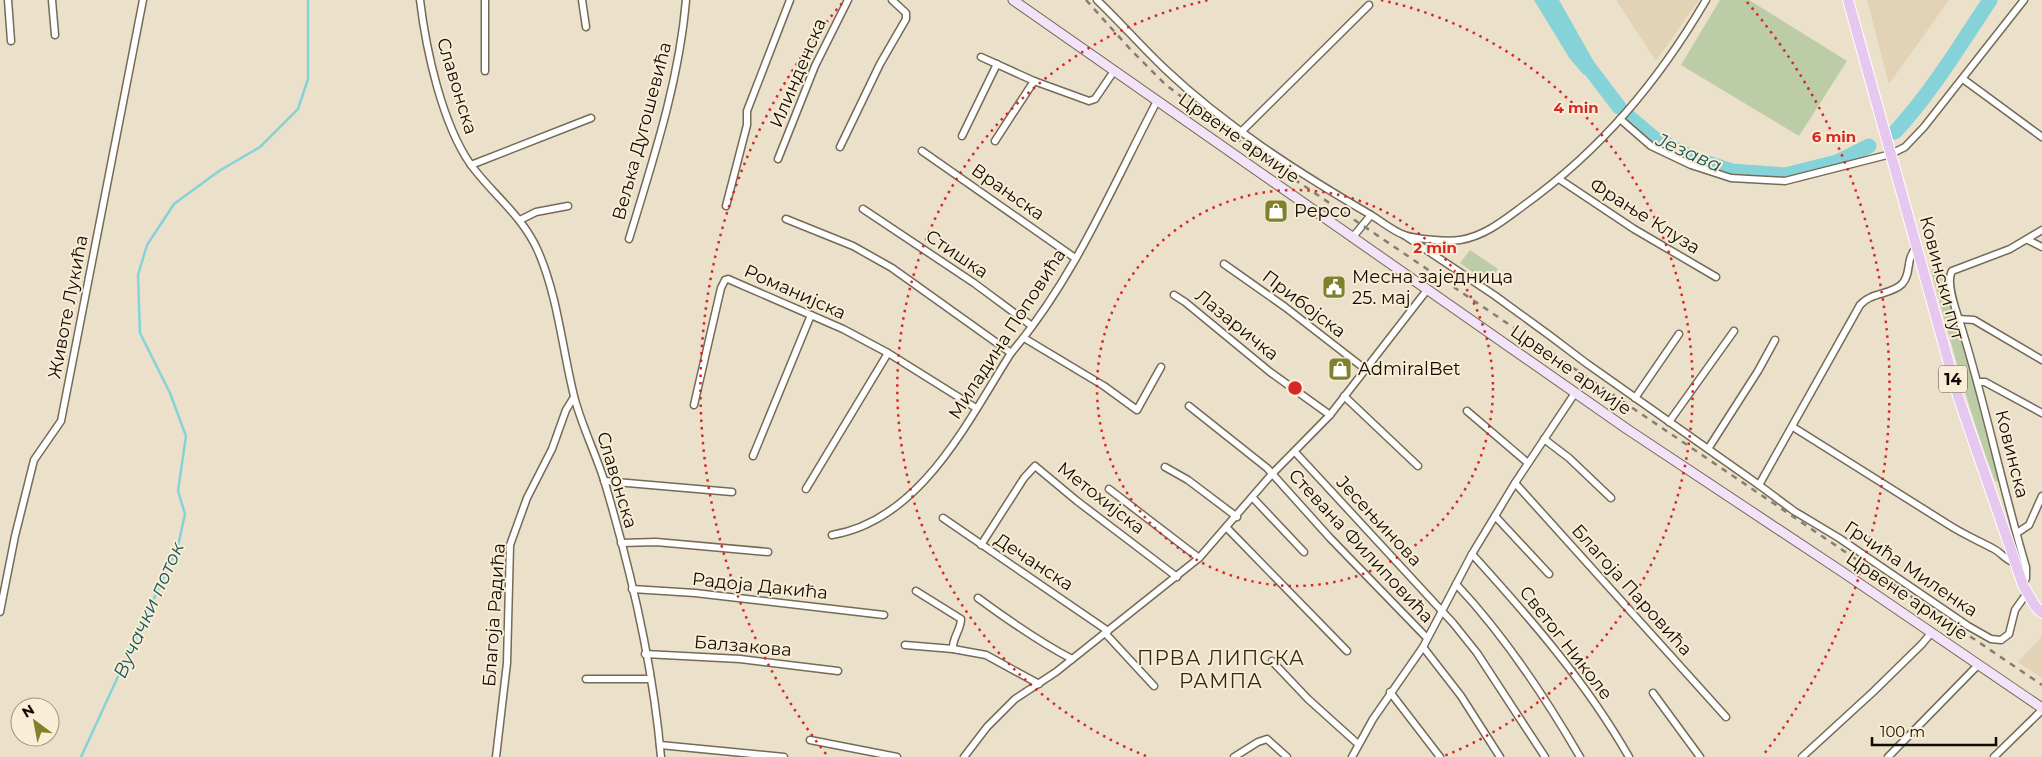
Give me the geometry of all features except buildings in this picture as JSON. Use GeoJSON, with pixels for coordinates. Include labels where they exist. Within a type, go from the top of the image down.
{"type":"FeatureCollection","features":[{"type":"Feature","properties":{"kind":"main road","name":"Црвене армије"},"geometry":{"type":"LineString","coordinates":[[1013,0],[1575,393],[2042,709]]}},
{"type":"Feature","properties":{"kind":"main road","name":"Ковински пут"},"geometry":{"type":"LineString","coordinates":[[1848,0],[1965,418],[2025,589],[2042,613]]}},
{"type":"Feature","properties":{"kind":"street"},"geometry":{"type":"LineString","coordinates":[[8,0],[11,41]]}},
{"type":"Feature","properties":{"kind":"street"},"geometry":{"type":"LineString","coordinates":[[52,0],[55,35]]}},
{"type":"Feature","properties":{"kind":"street","name":"Животе Лукића"},"geometry":{"type":"LineString","coordinates":[[0,612],[15,536],[34,460],[61,421],[143,0]]}},
{"type":"Feature","properties":{"kind":"street","name":"Славонска"},"geometry":{"type":"LineString","coordinates":[[420,0],[432,65],[455,137],[471,165],[520,220],[533,241],[544,266],[563,337],[574,397],[604,481],[632,589],[650,678],[661,757]]}},
{"type":"Feature","properties":{"kind":"street"},"geometry":{"type":"LineString","coordinates":[[485,0],[485,71]]}},
{"type":"Feature","properties":{"kind":"street"},"geometry":{"type":"LineString","coordinates":[[582,0],[586,27]]}},
{"type":"Feature","properties":{"kind":"street","name":"Вељка Дугошевића"},"geometry":{"type":"LineString","coordinates":[[628,239],[654,157],[676,74],[686,0]]}},
{"type":"Feature","properties":{"kind":"street"},"geometry":{"type":"LineString","coordinates":[[726,206],[748,126],[747,111],[790,0]]}},
{"type":"Feature","properties":{"kind":"street","name":"Илинденска"},"geometry":{"type":"LineString","coordinates":[[778,159],[826,40],[848,0]]}},
{"type":"Feature","properties":{"kind":"street"},"geometry":{"type":"LineString","coordinates":[[840,147],[880,64],[906,19],[906,12],[892,0]]}},
{"type":"Feature","properties":{"kind":"street","name":"Фрање Клуза"},"geometry":{"type":"LineString","coordinates":[[1098,0],[1165,69],[1205,104],[1314,181],[1404,235],[1451,241],[1475,236],[1502,222],[1559,179],[1620,119],[1648,87],[1688,30],[1706,0]]}},
{"type":"Feature","properties":{"kind":"street"},"geometry":{"type":"LineString","coordinates":[[1620,119],[1651,146],[1691,165],[1731,178],[1786,181],[1891,154],[1905,147],[1918,134],[2024,0]]}},
{"type":"Feature","properties":{"kind":"street"},"geometry":{"type":"LineString","coordinates":[[1242,131],[1369,6]]}},
{"type":"Feature","properties":{"kind":"street"},"geometry":{"type":"LineString","coordinates":[[981,57],[1034,80],[1092,101],[1114,71]]}},
{"type":"Feature","properties":{"kind":"street"},"geometry":{"type":"LineString","coordinates":[[962,136],[997,64]]}},
{"type":"Feature","properties":{"kind":"street"},"geometry":{"type":"LineString","coordinates":[[1963,79],[2042,137]]}},
{"type":"Feature","properties":{"kind":"street"},"geometry":{"type":"LineString","coordinates":[[995,141],[1034,80]]}},
{"type":"Feature","properties":{"kind":"street","name":"Миладина Поповића"},"geometry":{"type":"LineString","coordinates":[[832,535],[851,532],[870,524],[891,511],[928,478],[976,408],[1011,352],[1024,338],[1050,301],[1076,258],[1157,101]]}},
{"type":"Feature","properties":{"kind":"street"},"geometry":{"type":"LineString","coordinates":[[471,165],[591,118]]}},
{"type":"Feature","properties":{"kind":"street","name":"Врањска"},"geometry":{"type":"LineString","coordinates":[[922,151],[1076,258]]}},
{"type":"Feature","properties":{"kind":"street","name":"Фрање Клуза"},"geometry":{"type":"LineString","coordinates":[[1559,179],[1634,229],[1716,278]]}},
{"type":"Feature","properties":{"kind":"street"},"geometry":{"type":"LineString","coordinates":[[520,220],[536,212],[568,206]]}},
{"type":"Feature","properties":{"kind":"street","name":"Стишка"},"geometry":{"type":"LineString","coordinates":[[863,210],[974,282],[1032,326]]}},
{"type":"Feature","properties":{"kind":"street"},"geometry":{"type":"LineString","coordinates":[[1352,238],[1371,215]]}},
{"type":"Feature","properties":{"kind":"street"},"geometry":{"type":"LineString","coordinates":[[786,218],[853,246],[892,268],[1011,352]]}},
{"type":"Feature","properties":{"kind":"street","name":"Ковинска"},"geometry":{"type":"LineString","coordinates":[[2025,589],[2026,567],[1978,382],[1954,302],[1950,277],[1952,271],[1999,254],[2028,240],[2042,230]]}},
{"type":"Feature","properties":{"kind":"street","name":"Грчића Миленка"},"geometry":{"type":"LineString","coordinates":[[1404,235],[1549,335],[1586,364],[1794,511],[1839,538],[1968,626],[1991,639],[2001,640],[2009,634],[2015,610],[2025,589]]}},
{"type":"Feature","properties":{"kind":"street"},"geometry":{"type":"LineString","coordinates":[[2028,240],[2042,247]]}},
{"type":"Feature","properties":{"kind":"street"},"geometry":{"type":"LineString","coordinates":[[1759,485],[1860,305],[1874,295],[1900,285],[1907,275],[1910,256],[1916,248]]}},
{"type":"Feature","properties":{"kind":"street","name":"Прибојска"},"geometry":{"type":"LineString","coordinates":[[1224,264],[1285,307],[1365,369]]}},
{"type":"Feature","properties":{"kind":"street","name":"Романијска"},"geometry":{"type":"LineString","coordinates":[[694,405],[710,334],[725,280],[728,278],[844,329],[888,353],[976,408]]}},
{"type":"Feature","properties":{"kind":"street"},"geometry":{"type":"LineString","coordinates":[[964,757],[987,727],[1016,699],[1072,659],[1200,558],[1272,474],[1330,415],[1427,290]]}},
{"type":"Feature","properties":{"kind":"street","name":"Лазаричка"},"geometry":{"type":"LineString","coordinates":[[1174,295],[1270,372],[1330,415]]}},
{"type":"Feature","properties":{"kind":"street"},"geometry":{"type":"LineString","coordinates":[[753,456],[811,315]]}},
{"type":"Feature","properties":{"kind":"street"},"geometry":{"type":"LineString","coordinates":[[1959,319],[1974,320],[2042,360]]}},
{"type":"Feature","properties":{"kind":"street"},"geometry":{"type":"LineString","coordinates":[[1669,422],[1734,331]]}},
{"type":"Feature","properties":{"kind":"street"},"geometry":{"type":"LineString","coordinates":[[1635,398],[1679,334]]}},
{"type":"Feature","properties":{"kind":"street"},"geometry":{"type":"LineString","coordinates":[[1024,338],[1104,386],[1137,410],[1161,367]]}},
{"type":"Feature","properties":{"kind":"street"},"geometry":{"type":"LineString","coordinates":[[1708,449],[1758,371],[1775,340]]}},
{"type":"Feature","properties":{"kind":"street"},"geometry":{"type":"LineString","coordinates":[[806,489],[888,353]]}},
{"type":"Feature","properties":{"kind":"street","name":"Ковинска"},"geometry":{"type":"LineString","coordinates":[[1978,382],[1985,382],[2042,413]]}},
{"type":"Feature","properties":{"kind":"street"},"geometry":{"type":"LineString","coordinates":[[1354,756],[1358,744],[1390,692],[1423,647],[1472,554],[1515,483],[1575,393]]}},
{"type":"Feature","properties":{"kind":"street"},"geometry":{"type":"LineString","coordinates":[[1344,396],[1418,466]]}},
{"type":"Feature","properties":{"kind":"street","name":"Благоја Радића"},"geometry":{"type":"LineString","coordinates":[[496,757],[507,663],[510,545],[527,498],[552,449],[566,410],[574,397]]}},
{"type":"Feature","properties":{"kind":"street","name":"Стевана Филиповића"},"geometry":{"type":"LineString","coordinates":[[1189,406],[1272,474],[1330,538],[1427,638]]}},
{"type":"Feature","properties":{"kind":"street"},"geometry":{"type":"LineString","coordinates":[[1467,411],[1528,463]]}},
{"type":"Feature","properties":{"kind":"street"},"geometry":{"type":"LineString","coordinates":[[1793,427],[1972,539],[1994,549],[2007,561],[2015,563]]}},
{"type":"Feature","properties":{"kind":"street"},"geometry":{"type":"LineString","coordinates":[[1544,439],[1569,458],[1611,498]]}},
{"type":"Feature","properties":{"kind":"street","name":"Јесењинова"},"geometry":{"type":"LineString","coordinates":[[1295,452],[1442,610],[1477,653],[1545,757]]}},
{"type":"Feature","properties":{"kind":"street","name":"Метохијска"},"geometry":{"type":"LineString","coordinates":[[981,545],[1024,478],[1035,466],[1077,501],[1177,577]]}},
{"type":"Feature","properties":{"kind":"street"},"geometry":{"type":"LineString","coordinates":[[1165,468],[1188,480],[1237,517]]}},
{"type":"Feature","properties":{"kind":"street"},"geometry":{"type":"LineString","coordinates":[[604,481],[732,492]]}},
{"type":"Feature","properties":{"kind":"street","name":"Благоја Паровића"},"geometry":{"type":"LineString","coordinates":[[1515,483],[1726,718]]}},
{"type":"Feature","properties":{"kind":"street"},"geometry":{"type":"LineString","coordinates":[[1108,489],[1200,558]]}},
{"type":"Feature","properties":{"kind":"street","name":"Ковинска"},"geometry":{"type":"LineString","coordinates":[[2017,533],[2029,525],[2042,496]]}},
{"type":"Feature","properties":{"kind":"street"},"geometry":{"type":"LineString","coordinates":[[1252,498],[1304,552]]}},
{"type":"Feature","properties":{"kind":"street"},"geometry":{"type":"LineString","coordinates":[[1495,516],[1549,574]]}},
{"type":"Feature","properties":{"kind":"street","name":"Дечанска"},"geometry":{"type":"LineString","coordinates":[[944,518],[981,545],[1056,594],[1107,632],[1154,686]]}},
{"type":"Feature","properties":{"kind":"street"},"geometry":{"type":"LineString","coordinates":[[1227,528],[1347,651]]}},
{"type":"Feature","properties":{"kind":"street"},"geometry":{"type":"LineString","coordinates":[[621,543],[656,542],[768,552]]}},
{"type":"Feature","properties":{"kind":"street","name":"Светог Николе"},"geometry":{"type":"LineString","coordinates":[[1472,554],[1527,615],[1578,679],[1601,709],[1629,757]]}},
{"type":"Feature","properties":{"kind":"street"},"geometry":{"type":"LineString","coordinates":[[1456,584],[1488,620],[1521,663],[1548,703],[1580,757]]}},
{"type":"Feature","properties":{"kind":"street","name":"Радоја Дакића"},"geometry":{"type":"LineString","coordinates":[[632,589],[695,593],[884,615]]}},
{"type":"Feature","properties":{"kind":"street"},"geometry":{"type":"LineString","coordinates":[[916,591],[961,619],[961,624],[952,643],[953,650]]}},
{"type":"Feature","properties":{"kind":"street"},"geometry":{"type":"LineString","coordinates":[[978,598],[1018,627],[1072,659]]}},
{"type":"Feature","properties":{"kind":"street"},"geometry":{"type":"LineString","coordinates":[[1802,757],[1880,686],[1931,633]]}},
{"type":"Feature","properties":{"kind":"street"},"geometry":{"type":"LineString","coordinates":[[905,646],[986,655],[1039,684]]}},
{"type":"Feature","properties":{"kind":"street"},"geometry":{"type":"LineString","coordinates":[[1423,647],[1461,696],[1500,757]]}},
{"type":"Feature","properties":{"kind":"street","name":"Балзакова"},"geometry":{"type":"LineString","coordinates":[[645,654],[740,659],[838,671]]}},
{"type":"Feature","properties":{"kind":"street"},"geometry":{"type":"LineString","coordinates":[[1272,661],[1308,699],[1358,744]]}},
{"type":"Feature","properties":{"kind":"street"},"geometry":{"type":"LineString","coordinates":[[1888,757],[1978,665]]}},
{"type":"Feature","properties":{"kind":"street"},"geometry":{"type":"LineString","coordinates":[[586,679],[650,678]]}},
{"type":"Feature","properties":{"kind":"street"},"geometry":{"type":"LineString","coordinates":[[1390,692],[1440,757]]}},
{"type":"Feature","properties":{"kind":"street"},"geometry":{"type":"LineString","coordinates":[[1653,693],[1700,757]]}},
{"type":"Feature","properties":{"kind":"street"},"geometry":{"type":"LineString","coordinates":[[1994,757],[2042,709]]}},
{"type":"Feature","properties":{"kind":"street"},"geometry":{"type":"LineString","coordinates":[[1234,757],[1258,742],[1267,739],[1287,757]]}},
{"type":"Feature","properties":{"kind":"street"},"geometry":{"type":"LineString","coordinates":[[810,740],[897,757]]}},
{"type":"Feature","properties":{"kind":"street"},"geometry":{"type":"LineString","coordinates":[[660,745],[784,757]]}},
{"type":"Feature","properties":{"kind":"shaded area"},"geometry":{"type":"Polygon","coordinates":[[[1616,0],[1699,0],[1656,61],[1616,0]]]}},
{"type":"Feature","properties":{"kind":"shaded area"},"geometry":{"type":"Polygon","coordinates":[[[1867,0],[1949,0],[1889,84],[1867,0]]]}},
{"type":"Feature","properties":{"kind":"shaded area"},"geometry":{"type":"Polygon","coordinates":[[[2042,636],[2042,678],[2018,662],[2042,636]]]}},
{"type":"Feature","properties":{"kind":"green space"},"geometry":{"type":"Polygon","coordinates":[[[1720,0],[1749,0],[1847,61],[1799,136],[1681,65],[1720,0]]]}},
{"type":"Feature","properties":{"kind":"green space"},"geometry":{"type":"Polygon","coordinates":[[[1470,250],[1498,269],[1488,283],[1460,263],[1470,250]]]}},
{"type":"Feature","properties":{"kind":"green space"},"geometry":{"type":"Polygon","coordinates":[[[1933,269],[1943,272],[1946,276],[1950,302],[1971,373],[1999,482],[1995,481],[1969,403],[1931,271],[1933,269]]]}},
{"type":"Feature","properties":{"kind":"water"},"geometry":{"type":"Polygon","coordinates":[[[1534,0],[1559,0],[1598,69],[1584,75],[1570,59],[1534,0]]]}},
{"type":"Feature","properties":{"kind":"waterway","name":"Вучачки поток"},"geometry":{"type":"LineString","coordinates":[[81,757],[178,546],[185,514],[178,491],[186,436],[170,393],[140,333],[138,275],[147,245],[174,204],[219,171],[260,147],[298,109],[308,79],[308,0]]}},
{"type":"Feature","properties":{"kind":"waterway","name":"Језава"},"geometry":{"type":"LineString","coordinates":[[1895,132],[1933,85],[1990,0]]}},
{"type":"Feature","properties":{"kind":"waterway","name":"Језава"},"geometry":{"type":"LineString","coordinates":[[1581,57],[1619,107]]}},
{"type":"Feature","properties":{"kind":"waterway","name":"Језава"},"geometry":{"type":"LineString","coordinates":[[1629,117],[1655,139],[1695,159],[1732,171],[1785,175],[1837,162],[1869,146]]}},
{"type":"Feature","properties":{"kind":"railway"},"geometry":{"type":"LineString","coordinates":[[1086,0],[1166,85],[1257,154],[2042,685]]}},
{"type":"Feature","properties":{"kind":"place","name":"Pepco"},"geometry":{"type":"Point","coordinates":[1276,211]}},
{"type":"Feature","properties":{"kind":"place","name":"Месна заједница 25. мај"},"geometry":{"type":"Point","coordinates":[1334,287]}},
{"type":"Feature","properties":{"kind":"place","name":"AdmiralBet"},"geometry":{"type":"Point","coordinates":[1340,369]}},
{"type":"Feature","properties":{"kind":"district","name":"ПРВА ЛИПСКА РАМПА"},"geometry":{"type":"Point","coordinates":[1221,670]}}]}
